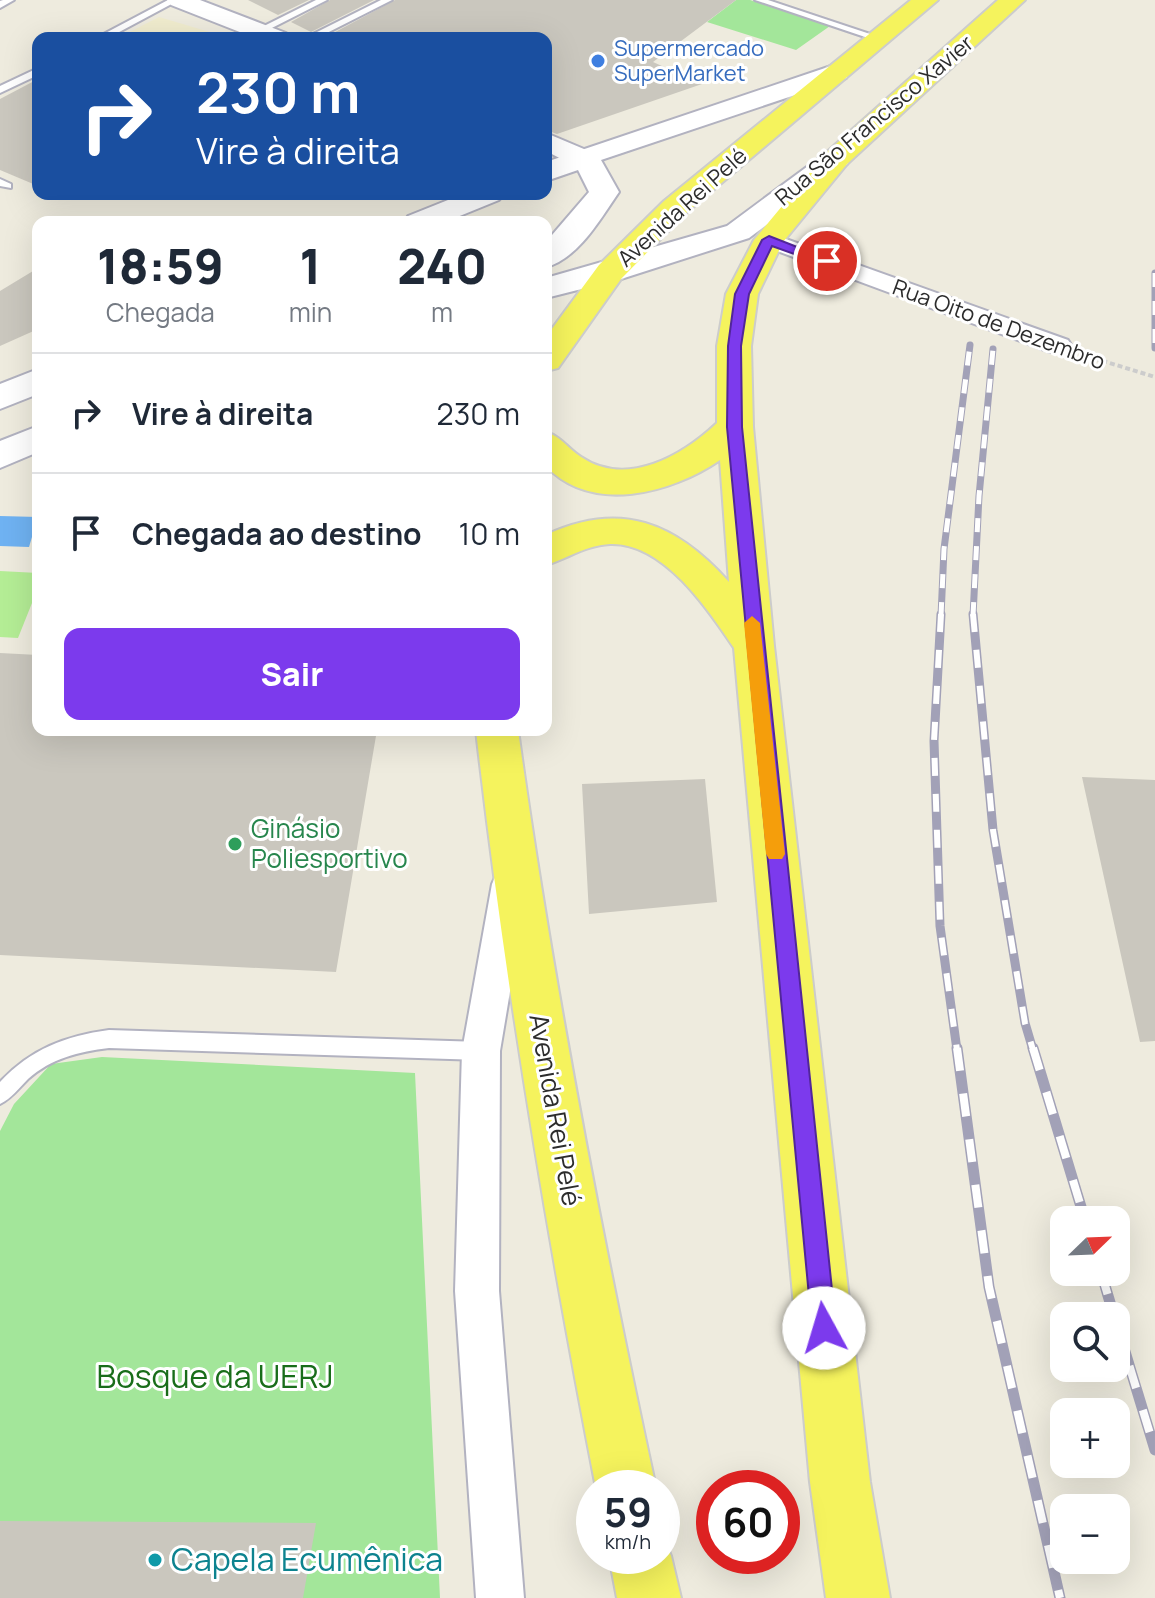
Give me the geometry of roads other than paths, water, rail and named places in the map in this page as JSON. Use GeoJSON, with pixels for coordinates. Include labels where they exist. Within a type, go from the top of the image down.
{"type":"FeatureCollection","features":[{"type":"Feature","properties":{"kind":"main road"},"geometry":{"type":"LineString","coordinates":[[552,170],[837,72],[926,0]]}},
{"type":"Feature","properties":{"kind":"main road","name":"Rua São Francisco Xavier"},"geometry":{"type":"LineString","coordinates":[[552,286],[738,232],[837,158],[1013,0]]}},
{"type":"Feature","properties":{"kind":"main road","name":"Avenida Rei Pelé"},"geometry":{"type":"LineString","coordinates":[[552,352],[610,272],[682,201],[837,72]]}},
{"type":"Feature","properties":{"kind":"main road"},"geometry":{"type":"LineString","coordinates":[[552,253],[568,239],[604,192],[594,169],[581,158]]}},
{"type":"Feature","properties":{"kind":"main road"},"geometry":{"type":"LineString","coordinates":[[837,158],[769,240],[742,294],[734,346],[735,427],[754,646],[840,1482],[858,1598]]}},
{"type":"Feature","properties":{"kind":"main road"},"geometry":{"type":"LineString","coordinates":[[433,216],[474,200]]}},
{"type":"Feature","properties":{"kind":"main road"},"geometry":{"type":"LineString","coordinates":[[0,398],[32,383]]}},
{"type":"Feature","properties":{"kind":"main road"},"geometry":{"type":"LineString","coordinates":[[552,450],[574,470],[597,479],[646,481],[692,464],[715,449],[735,427]]}},
{"type":"Feature","properties":{"kind":"main road"},"geometry":{"type":"LineString","coordinates":[[0,456],[32,441]]}},
{"type":"Feature","properties":{"kind":"main road"},"geometry":{"type":"LineString","coordinates":[[552,547],[586,534],[615,531],[644,535],[675,550],[725,602],[754,646]]}},
{"type":"Feature","properties":{"kind":"main road","name":"Avenida Rei Pelé"},"geometry":{"type":"LineString","coordinates":[[498,736],[513,864],[588,1304],[622,1470]]}},
{"type":"Feature","properties":{"kind":"main road"},"geometry":{"type":"LineString","coordinates":[[644,1574],[649,1598]]}},
{"type":"Feature","properties":{"kind":"street"},"geometry":{"type":"LineString","coordinates":[[187,1],[259,32]]}},
{"type":"Feature","properties":{"kind":"street"},"geometry":{"type":"LineString","coordinates":[[552,144],[581,158]]}},
{"type":"Feature","properties":{"kind":"street","name":"Rua Oito de Dezembro"},"geometry":{"type":"LineString","coordinates":[[769,240],[1059,346]]}},
{"type":"Feature","properties":{"kind":"street"},"geometry":{"type":"LineString","coordinates":[[500,1598],[477,1291],[481,1051],[513,864]]}},
{"type":"Feature","properties":{"kind":"lane"},"geometry":{"type":"LineString","coordinates":[[0,5],[10,0]]}},
{"type":"Feature","properties":{"kind":"lane"},"geometry":{"type":"LineString","coordinates":[[274,32],[323,0]]}},
{"type":"Feature","properties":{"kind":"lane"},"geometry":{"type":"LineString","coordinates":[[322,32],[388,0]]}},
{"type":"Feature","properties":{"kind":"lane"},"geometry":{"type":"LineString","coordinates":[[759,0],[880,39]]}},
{"type":"Feature","properties":{"kind":"lane"},"geometry":{"type":"LineString","coordinates":[[115,32],[187,1]]}},
{"type":"Feature","properties":{"kind":"lane"},"geometry":{"type":"LineString","coordinates":[[0,90],[32,74]]}},
{"type":"Feature","properties":{"kind":"lane"},"geometry":{"type":"LineString","coordinates":[[0,1095],[27,1065],[69,1043],[109,1039],[481,1051]]}},
{"type":"Feature","properties":{"kind":"water"},"geometry":{"type":"Polygon","coordinates":[[[0,516],[32,517],[29,547],[0,546],[0,516]]]}},
{"type":"Feature","properties":{"kind":"railway"},"geometry":{"type":"LineString","coordinates":[[1155,273],[1155,348]]}},
{"type":"Feature","properties":{"kind":"railway"},"geometry":{"type":"LineString","coordinates":[[941,616],[944,549],[970,345]]}},
{"type":"Feature","properties":{"kind":"railway"},"geometry":{"type":"LineString","coordinates":[[973,615],[979,496],[993,349]]}},
{"type":"Feature","properties":{"kind":"railway"},"geometry":{"type":"LineString","coordinates":[[941,614],[934,741],[940,926],[957,1050]]}},
{"type":"Feature","properties":{"kind":"railway"},"geometry":{"type":"LineString","coordinates":[[973,615],[993,830],[1025,1023],[1033,1050]]}},
{"type":"Feature","properties":{"kind":"railway"},"geometry":{"type":"LineString","coordinates":[[957,1048],[989,1287],[1060,1598]]}},
{"type":"Feature","properties":{"kind":"railway"},"geometry":{"type":"LineString","coordinates":[[1033,1048],[1081,1206]]}},
{"type":"Feature","properties":{"kind":"railway"},"geometry":{"type":"LineString","coordinates":[[1105,1286],[1110,1302]]}},
{"type":"Feature","properties":{"kind":"railway"},"geometry":{"type":"LineString","coordinates":[[1130,1368],[1155,1450]]}},
{"type":"Feature","properties":{"kind":"place","name":"Supermercado SuperMarket"},"geometry":{"type":"Point","coordinates":[598,61]}},
{"type":"Feature","properties":{"kind":"place","name":"Ginásio Poliesportivo"},"geometry":{"type":"Point","coordinates":[235,844]}},
{"type":"Feature","properties":{"kind":"place","name":"Capela Ecumênica"},"geometry":{"type":"Point","coordinates":[155,1560]}},
{"type":"Feature","properties":{"kind":"park label","name":"Bosque da UERJ"},"geometry":{"type":"Point","coordinates":[215,1377]}}]}
